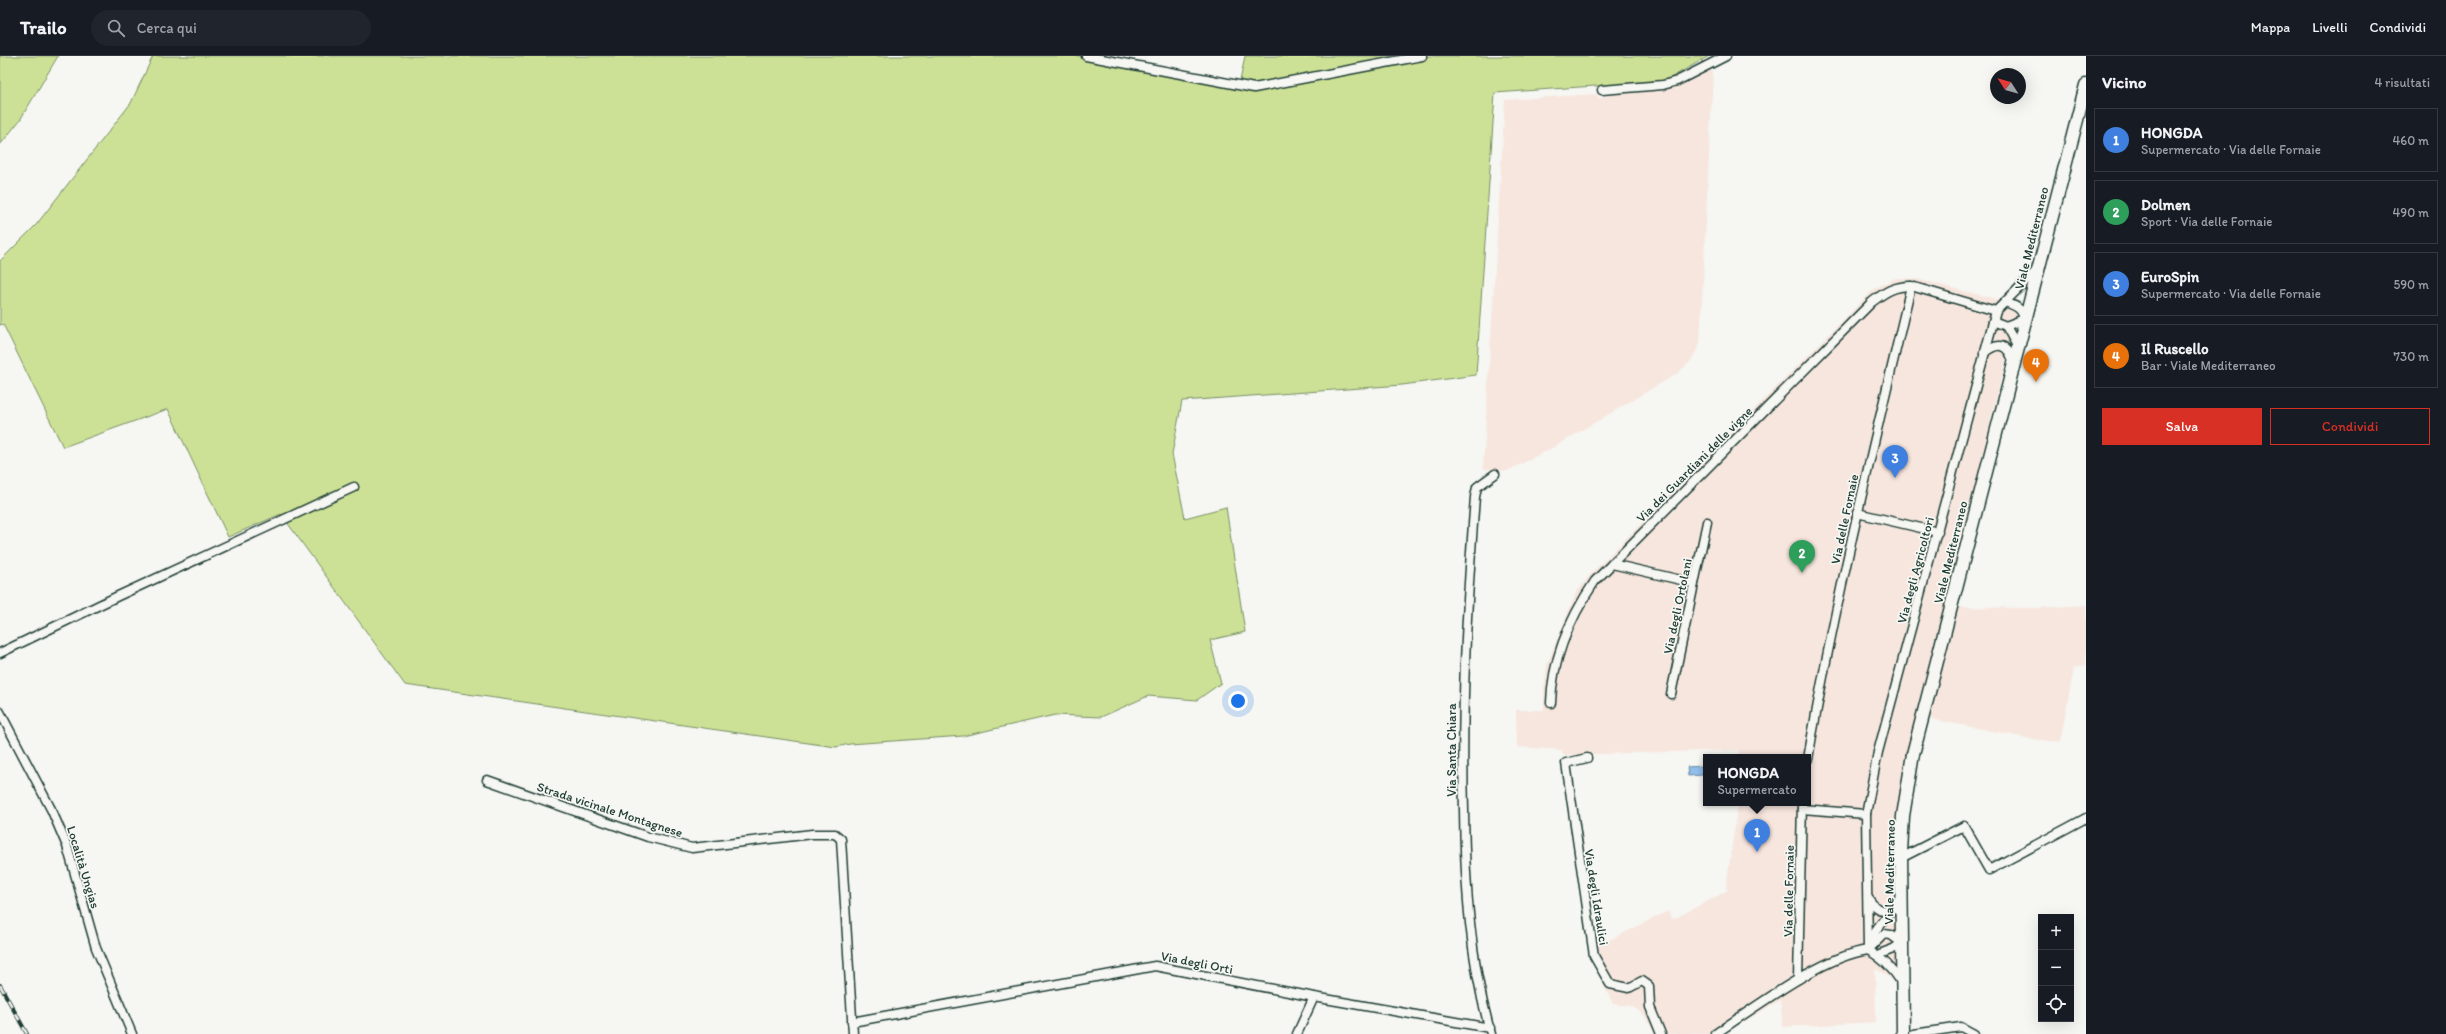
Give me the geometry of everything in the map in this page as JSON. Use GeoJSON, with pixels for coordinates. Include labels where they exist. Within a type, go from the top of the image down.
{"type":"FeatureCollection","features":[{"type":"Feature","properties":{"kind":"main road","name":"Viale Mediterraneo"},"geometry":{"type":"LineString","coordinates":[[1903,1034],[1901,858],[1903,816],[1913,754],[2013,360],[2086,85]]}},
{"type":"Feature","properties":{"kind":"street"},"geometry":{"type":"LineString","coordinates":[[1086,56],[1254,88],[1422,56]]}},
{"type":"Feature","properties":{"kind":"street"},"geometry":{"type":"LineString","coordinates":[[1602,90],[1651,88],[1663,85],[1677,81],[1726,56]]}},
{"type":"Feature","properties":{"kind":"street"},"geometry":{"type":"LineString","coordinates":[[1911,286],[1996,310],[2038,269]]}},
{"type":"Feature","properties":{"kind":"street","name":"Via dei Guardiani delle vigne"},"geometry":{"type":"LineString","coordinates":[[1551,703],[1552,681],[1566,634],[1582,600],[1595,581],[1872,302],[1886,291],[1898,286],[1911,286]]}},
{"type":"Feature","properties":{"kind":"street","name":"Via delle Fornaie"},"geometry":{"type":"LineString","coordinates":[[1809,754],[1821,685],[1857,513],[1911,286]]}},
{"type":"Feature","properties":{"kind":"street"},"geometry":{"type":"LineString","coordinates":[[2005,302],[2019,308],[2024,319],[2006,326]]}},
{"type":"Feature","properties":{"kind":"street","name":"Via degli Agricoltori"},"geometry":{"type":"LineString","coordinates":[[1868,950],[1866,814],[1878,752],[1938,532],[1996,310]]}},
{"type":"Feature","properties":{"kind":"street"},"geometry":{"type":"LineString","coordinates":[[1993,321],[2006,326],[2017,346]]}},
{"type":"Feature","properties":{"kind":"street"},"geometry":{"type":"LineString","coordinates":[[1984,353],[1992,346],[2000,346],[2010,351],[2013,360]]}},
{"type":"Feature","properties":{"kind":"street","name":"Via Santa Chiara"},"geometry":{"type":"LineString","coordinates":[[1491,1031],[1476,966],[1469,907],[1465,855],[1462,733],[1466,612],[1475,497],[1477,487],[1495,474]]}},
{"type":"Feature","properties":{"kind":"street"},"geometry":{"type":"LineString","coordinates":[[0,653],[118,596],[354,487]]}},
{"type":"Feature","properties":{"kind":"street"},"geometry":{"type":"LineString","coordinates":[[1857,513],[1938,532]]}},
{"type":"Feature","properties":{"kind":"street","name":"Via degli Ortolani"},"geometry":{"type":"LineString","coordinates":[[1671,694],[1707,522]]}},
{"type":"Feature","properties":{"kind":"street"},"geometry":{"type":"LineString","coordinates":[[1612,564],[1694,583]]}},
{"type":"Feature","properties":{"kind":"street","name":"Località Ungias"},"geometry":{"type":"LineString","coordinates":[[0,712],[52,811],[64,840],[96,948],[132,1034]]}},
{"type":"Feature","properties":{"kind":"street","name":"Via degli Idraulici"},"geometry":{"type":"LineString","coordinates":[[1588,758],[1566,763],[1594,956],[1610,984],[1629,988],[1642,981],[1650,986],[1650,1007],[1661,1034]]}},
{"type":"Feature","properties":{"kind":"street","name":"Strada vicinale Montagnese"},"geometry":{"type":"LineString","coordinates":[[487,780],[648,837],[692,848],[812,834],[835,834],[841,839],[853,1034]]}},
{"type":"Feature","properties":{"kind":"street"},"geometry":{"type":"LineString","coordinates":[[1802,806],[1866,814]]}},
{"type":"Feature","properties":{"kind":"street","name":"Via delle Fornaie"},"geometry":{"type":"LineString","coordinates":[[1798,979],[1802,806]]}},
{"type":"Feature","properties":{"kind":"street"},"geometry":{"type":"LineString","coordinates":[[1901,858],[1964,826],[1989,870],[2086,818]]}},
{"type":"Feature","properties":{"kind":"street"},"geometry":{"type":"LineString","coordinates":[[1868,950],[1876,930],[1891,910],[1897,906],[1901,896]]}},
{"type":"Feature","properties":{"kind":"street"},"geometry":{"type":"LineString","coordinates":[[1868,898],[1874,908],[1881,911],[1891,910]]}},
{"type":"Feature","properties":{"kind":"street"},"geometry":{"type":"LineString","coordinates":[[1868,920],[1876,930],[1884,934],[1892,935],[1902,943],[1893,949],[1877,955]]}},
{"type":"Feature","properties":{"kind":"street"},"geometry":{"type":"LineString","coordinates":[[1715,1034],[1798,979],[1856,952],[1868,950],[1884,934]]}},
{"type":"Feature","properties":{"kind":"street"},"geometry":{"type":"LineString","coordinates":[[1868,950],[1877,955],[1892,968],[1902,983]]}},
{"type":"Feature","properties":{"kind":"street","name":"Via degli Orti"},"geometry":{"type":"LineString","coordinates":[[852,1022],[1155,966],[1491,1031]]}},
{"type":"Feature","properties":{"kind":"street"},"geometry":{"type":"LineString","coordinates":[[1297,1034],[1314,997]]}},
{"type":"Feature","properties":{"kind":"street"},"geometry":{"type":"LineString","coordinates":[[1914,1034],[1961,1028],[1974,1034]]}},
{"type":"Feature","properties":{"kind":"shaded area"},"geometry":{"type":"Polygon","coordinates":[[[1710,68],[1713,73],[1700,344],[1690,362],[1678,373],[1554,447],[1507,471],[1483,469],[1505,100],[1597,94],[1599,99],[1613,94],[1646,92],[1662,88],[1710,68]]]}},
{"type":"Feature","properties":{"kind":"shaded area"},"geometry":{"type":"Polygon","coordinates":[[[1896,278],[1917,279],[2019,305],[1945,607],[2037,608],[2086,605],[2086,665],[2074,668],[2060,742],[2032,739],[1916,716],[1899,801],[1895,895],[1895,981],[1875,968],[1876,1022],[1783,1027],[1780,1000],[1723,1034],[1655,1034],[1644,1015],[1632,1006],[1613,1004],[1590,957],[1594,948],[1668,911],[1672,920],[1728,890],[1726,888],[1738,806],[1811,806],[1811,754],[1740,754],[1739,750],[1563,755],[1562,750],[1517,747],[1516,710],[1544,710],[1544,689],[1547,665],[1576,593],[1589,576],[1874,289],[1896,278]]]}},
{"type":"Feature","properties":{"kind":"green space"},"geometry":{"type":"Polygon","coordinates":[[[0,56],[58,56],[20,120],[0,145],[0,56]]]}},
{"type":"Feature","properties":{"kind":"green space"},"geometry":{"type":"Polygon","coordinates":[[[153,56],[1106,56],[1240,81],[1245,56],[1709,56],[1665,81],[1495,93],[1476,375],[1402,385],[1182,401],[1172,454],[1185,518],[1226,507],[1245,632],[1210,640],[1221,683],[1197,700],[1148,696],[1101,717],[1055,715],[963,736],[850,744],[836,747],[405,685],[281,514],[228,537],[168,409],[63,447],[3,324],[0,325],[0,261],[36,225],[131,103],[153,56]]]}},
{"type":"Feature","properties":{"kind":"water"},"geometry":{"type":"Polygon","coordinates":[[[1703,766],[1703,775],[1688,776],[1687,767],[1703,766]]]}},
{"type":"Feature","properties":{"kind":"railway"},"geometry":{"type":"LineString","coordinates":[[0,985],[27,1034]]}},
{"type":"Feature","properties":{"kind":"place","name":"Il Ruscello"},"geometry":{"type":"Point","coordinates":[2036,382]}},
{"type":"Feature","properties":{"kind":"place","name":"EuroSpin"},"geometry":{"type":"Point","coordinates":[1895,478]}},
{"type":"Feature","properties":{"kind":"place","name":"Dolmen"},"geometry":{"type":"Point","coordinates":[1802,573]}},
{"type":"Feature","properties":{"kind":"place","name":"HONGDA"},"geometry":{"type":"Point","coordinates":[1757,852]}}]}
